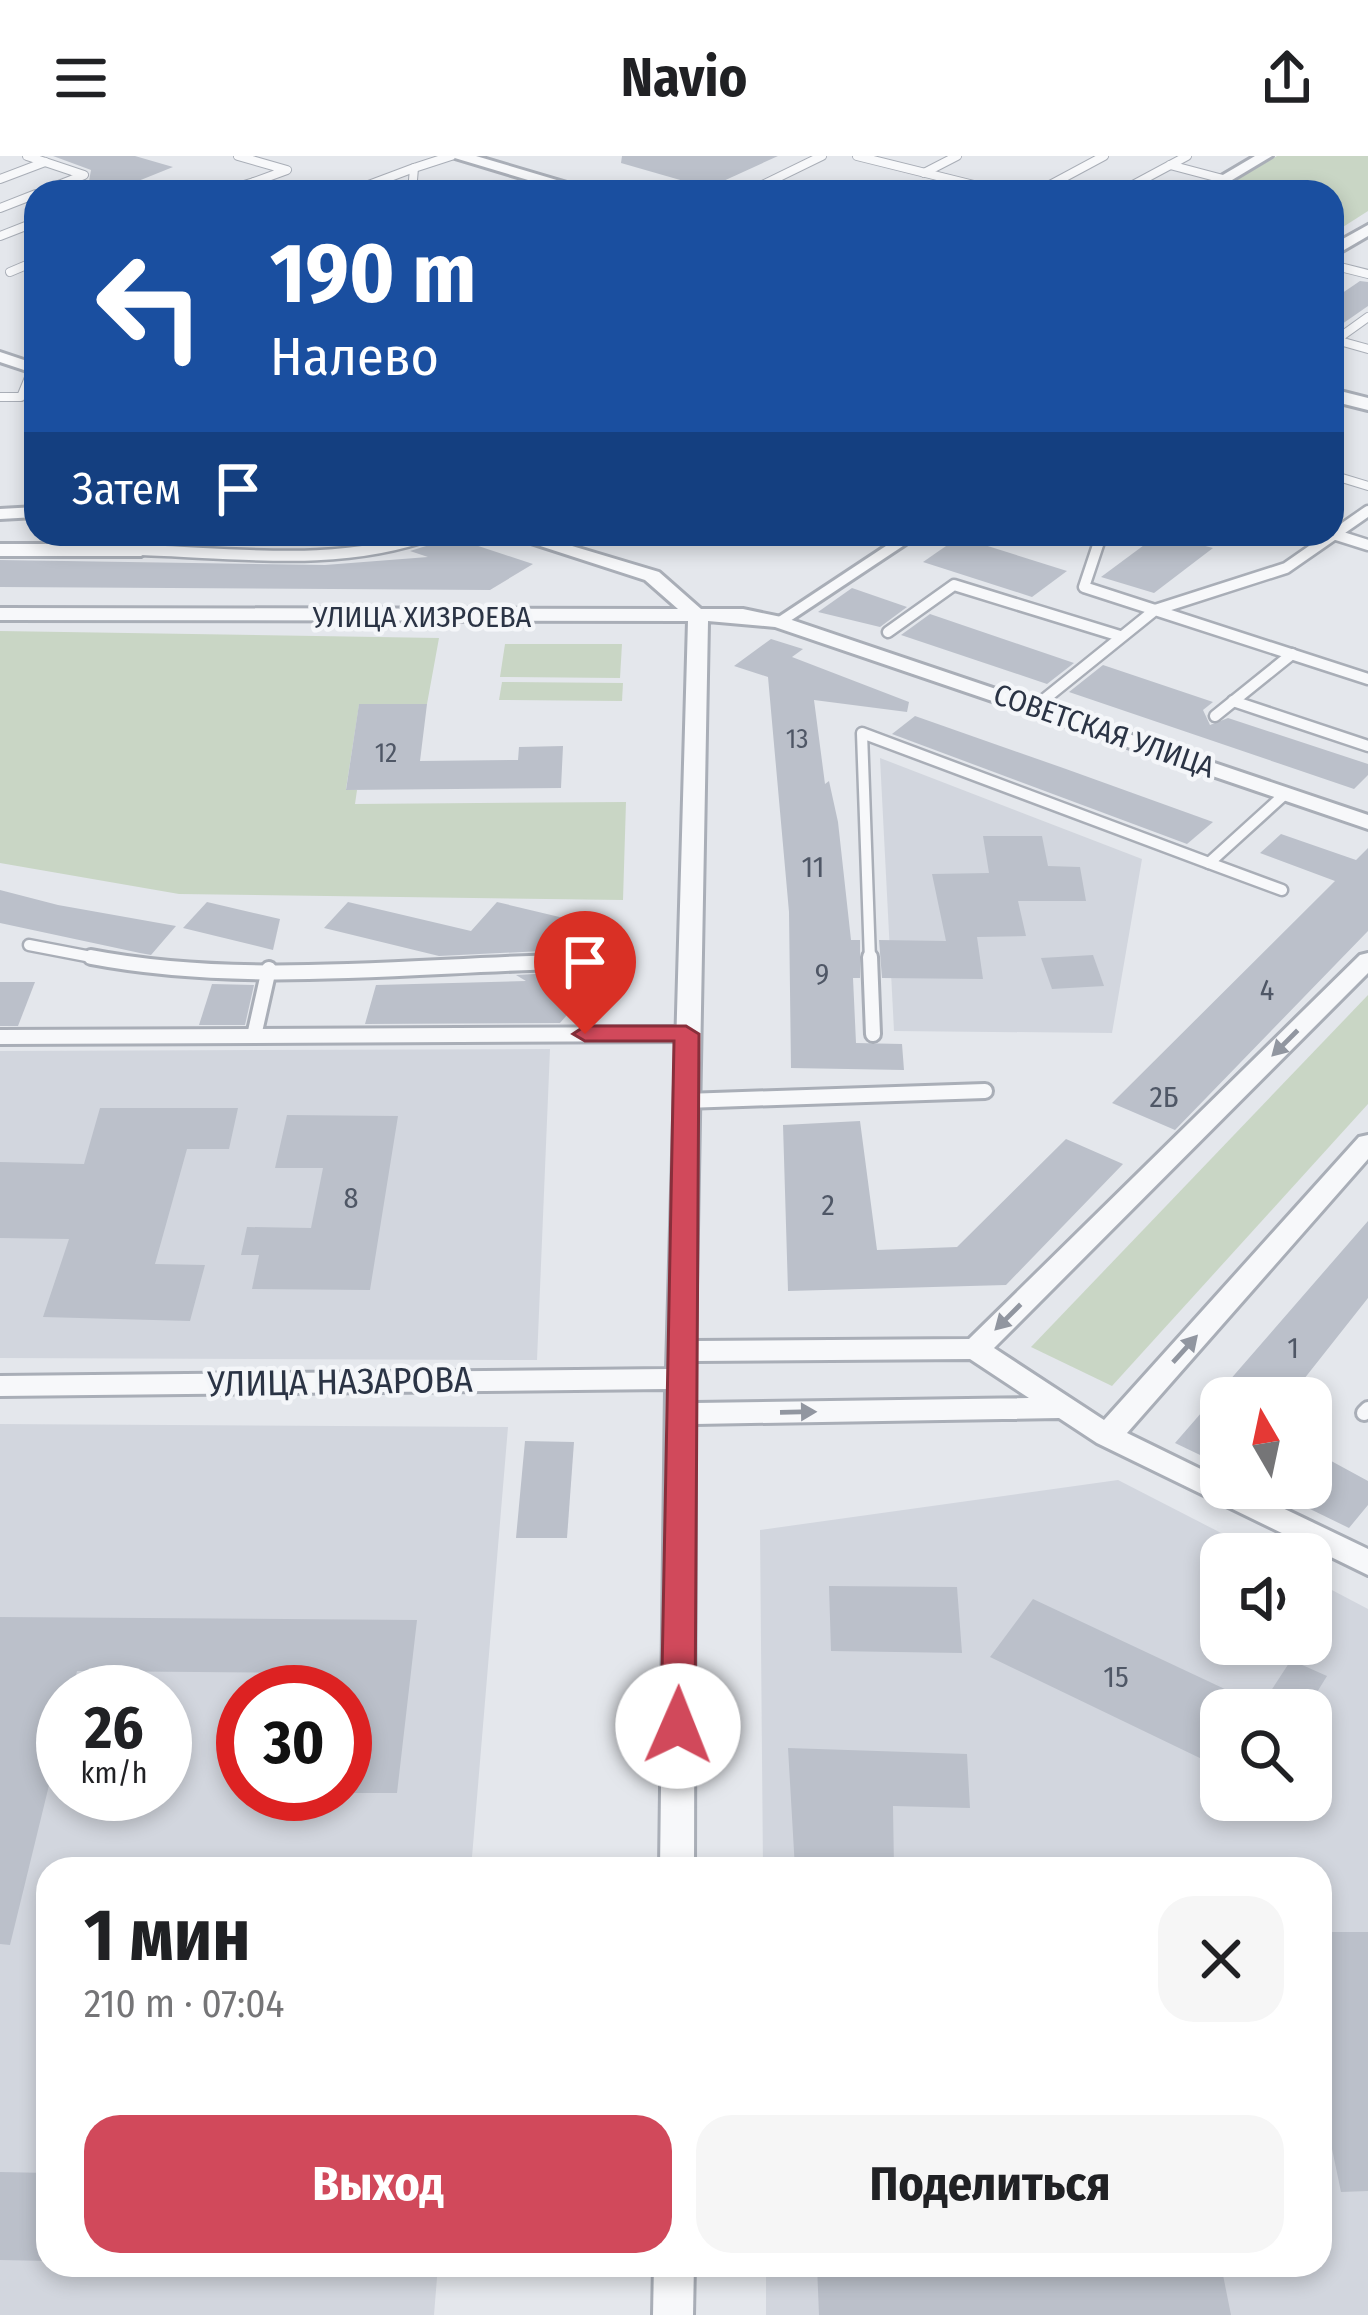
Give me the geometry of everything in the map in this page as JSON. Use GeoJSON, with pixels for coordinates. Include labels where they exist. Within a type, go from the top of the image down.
{"type":"FeatureCollection","features":[{"type":"Feature","properties":{"kind":"street"},"geometry":{"type":"LineString","coordinates":[[454,156],[543,180]]}},
{"type":"Feature","properties":{"kind":"street"},"geometry":{"type":"LineString","coordinates":[[1223,179],[1265,156]]}},
{"type":"Feature","properties":{"kind":"street"},"geometry":{"type":"LineString","coordinates":[[552,546],[652,576],[698,617],[686,1034],[677,1857]]}},
{"type":"Feature","properties":{"kind":"street"},"geometry":{"type":"LineString","coordinates":[[779,622],[896,546]]}},
{"type":"Feature","properties":{"kind":"street"},"geometry":{"type":"LineString","coordinates":[[0,550],[141,550]]}},
{"type":"Feature","properties":{"kind":"street","name":"УЛИЦА ХИЗРОЕВА"},"geometry":{"type":"LineString","coordinates":[[0,614],[743,615],[839,642]]}},
{"type":"Feature","properties":{"kind":"street","name":"СОВЕТСКАЯ УЛИЦА"},"geometry":{"type":"LineString","coordinates":[[839,642],[1368,822]]}},
{"type":"Feature","properties":{"kind":"street"},"geometry":{"type":"LineString","coordinates":[[1368,960],[976,1349],[1107,1436],[1368,1563]]}},
{"type":"Feature","properties":{"kind":"street"},"geometry":{"type":"LineString","coordinates":[[1107,1436],[1366,1149]]}},
{"type":"Feature","properties":{"kind":"street","name":"УЛИЦА НАЗАРОВА"},"geometry":{"type":"LineString","coordinates":[[0,1387],[681,1365],[976,1349]]}},
{"type":"Feature","properties":{"kind":"street"},"geometry":{"type":"LineString","coordinates":[[681,1414],[1064,1408]]}},
{"type":"Feature","properties":{"kind":"street"},"geometry":{"type":"LineString","coordinates":[[673,2315],[674,2277]]}},
{"type":"Feature","properties":{"kind":"lane"},"geometry":{"type":"LineString","coordinates":[[27,156],[84,175],[72,180]]}},
{"type":"Feature","properties":{"kind":"lane"},"geometry":{"type":"LineString","coordinates":[[238,156],[287,170],[260,180]]}},
{"type":"Feature","properties":{"kind":"lane"},"geometry":{"type":"LineString","coordinates":[[382,180],[454,156]]}},
{"type":"Feature","properties":{"kind":"lane"},"geometry":{"type":"LineString","coordinates":[[775,180],[822,156]]}},
{"type":"Feature","properties":{"kind":"lane"},"geometry":{"type":"LineString","coordinates":[[857,156],[955,180]]}},
{"type":"Feature","properties":{"kind":"lane"},"geometry":{"type":"LineString","coordinates":[[924,172],[957,156]]}},
{"type":"Feature","properties":{"kind":"lane"},"geometry":{"type":"LineString","coordinates":[[1059,180],[1104,156]]}},
{"type":"Feature","properties":{"kind":"lane"},"geometry":{"type":"LineString","coordinates":[[1142,180],[1184,156]]}},
{"type":"Feature","properties":{"kind":"lane"},"geometry":{"type":"LineString","coordinates":[[0,179],[45,162]]}},
{"type":"Feature","properties":{"kind":"lane"},"geometry":{"type":"LineString","coordinates":[[1170,165],[1223,179]]}},
{"type":"Feature","properties":{"kind":"lane"},"geometry":{"type":"LineString","coordinates":[[413,180],[414,168]]}},
{"type":"Feature","properties":{"kind":"lane"},"geometry":{"type":"LineString","coordinates":[[10,272],[24,266]]}},
{"type":"Feature","properties":{"kind":"lane"},"geometry":{"type":"LineString","coordinates":[[141,550],[325,552],[409,546]]}},
{"type":"Feature","properties":{"kind":"lane"},"geometry":{"type":"LineString","coordinates":[[1097,546],[1084,587],[1368,679]]}},
{"type":"Feature","properties":{"kind":"lane"},"geometry":{"type":"LineString","coordinates":[[1036,706],[1155,610],[1286,568],[1318,546]]}},
{"type":"Feature","properties":{"kind":"lane"},"geometry":{"type":"LineString","coordinates":[[888,632],[954,585],[1120,636]]}},
{"type":"Feature","properties":{"kind":"lane"},"geometry":{"type":"LineString","coordinates":[[1215,716],[1292,654]]}},
{"type":"Feature","properties":{"kind":"lane"},"geometry":{"type":"LineString","coordinates":[[1233,701],[1368,746]]}},
{"type":"Feature","properties":{"kind":"lane"},"geometry":{"type":"LineString","coordinates":[[873,1034],[862,734],[1282,890]]}},
{"type":"Feature","properties":{"kind":"lane"},"geometry":{"type":"LineString","coordinates":[[1209,862],[1286,794]]}},
{"type":"Feature","properties":{"kind":"lane"},"geometry":{"type":"LineString","coordinates":[[29,945],[139,965],[269,969],[559,962]]}},
{"type":"Feature","properties":{"kind":"lane"},"geometry":{"type":"LineString","coordinates":[[254,1036],[269,969]]}},
{"type":"Feature","properties":{"kind":"lane"},"geometry":{"type":"LineString","coordinates":[[0,1037],[686,1034]]}},
{"type":"Feature","properties":{"kind":"lane"},"geometry":{"type":"LineString","coordinates":[[685,1101],[985,1091]]}},
{"type":"Feature","properties":{"kind":"shaded area"},"geometry":{"type":"Polygon","coordinates":[[[880,758],[1142,859],[1112,1033],[894,1031],[880,758]]]}},
{"type":"Feature","properties":{"kind":"shaded area"},"geometry":{"type":"Polygon","coordinates":[[[550,1049],[537,1360],[0,1358],[0,1051],[550,1049]]]}},
{"type":"Feature","properties":{"kind":"shaded area"},"geometry":{"type":"Polygon","coordinates":[[[0,1424],[508,1427],[472,1857],[36,1857],[36,2277],[437,2277],[434,2315],[0,2315],[0,1424]]]}},
{"type":"Feature","properties":{"kind":"shaded area"},"geometry":{"type":"Polygon","coordinates":[[[1118,1480],[1221,1533],[1200,1533],[1200,1665],[1332,1665],[1332,1590],[1368,1609],[1368,2315],[766,2315],[766,2277],[1332,2277],[1332,1857],[763,1857],[760,1530],[1118,1480]]]}},
{"type":"Feature","properties":{"kind":"green space"},"geometry":{"type":"Polygon","coordinates":[[[1277,156],[1368,156],[1368,211],[1344,226],[1344,180],[1236,180],[1277,156]]]}},
{"type":"Feature","properties":{"kind":"green space"},"geometry":{"type":"Polygon","coordinates":[[[0,631],[439,638],[427,704],[359,705],[346,789],[357,790],[355,804],[626,802],[623,900],[179,894],[0,863],[0,631]]]}},
{"type":"Feature","properties":{"kind":"green space"},"geometry":{"type":"Polygon","coordinates":[[[505,644],[622,644],[620,678],[500,677],[505,644]]]}},
{"type":"Feature","properties":{"kind":"green space"},"geometry":{"type":"Polygon","coordinates":[[[502,682],[623,683],[622,701],[499,700],[502,682]]]}},
{"type":"Feature","properties":{"kind":"green space"},"geometry":{"type":"Polygon","coordinates":[[[1368,995],[1368,1104],[1112,1386],[1031,1347],[1368,995]]]}},
{"type":"Feature","properties":{"kind":"building"},"geometry":{"type":"Polygon","coordinates":[[[53,156],[135,156],[173,167],[141,180],[89,180],[91,170],[53,156]]]}},
{"type":"Feature","properties":{"kind":"building"},"geometry":{"type":"Polygon","coordinates":[[[622,156],[778,156],[726,180],[680,180],[621,163],[622,156]]]}},
{"type":"Feature","properties":{"kind":"building"},"geometry":{"type":"Polygon","coordinates":[[[1360,281],[1368,282],[1368,306],[1344,323],[1344,292],[1360,281]]]}},
{"type":"Feature","properties":{"kind":"building"},"geometry":{"type":"Polygon","coordinates":[[[426,546],[478,546],[533,564],[490,590],[0,587],[0,560],[325,565],[428,557],[410,551],[426,546]]]}},
{"type":"Feature","properties":{"kind":"building"},"geometry":{"type":"Polygon","coordinates":[[[946,546],[988,546],[1067,571],[1032,597],[923,562],[946,546]]]}},
{"type":"Feature","properties":{"kind":"building"},"geometry":{"type":"Polygon","coordinates":[[[1143,546],[1213,548],[1154,593],[1101,577],[1143,546]]]}},
{"type":"Feature","properties":{"kind":"building"},"geometry":{"type":"Polygon","coordinates":[[[852,588],[907,607],[880,627],[818,612],[852,588]]]}},
{"type":"Feature","properties":{"kind":"building"},"geometry":{"type":"Polygon","coordinates":[[[930,614],[1074,663],[1047,684],[901,635],[930,614]]]}},
{"type":"Feature","properties":{"kind":"building"},"geometry":{"type":"Polygon","coordinates":[[[771,639],[803,649],[792,657],[909,702],[907,712],[814,700],[825,784],[829,781],[838,822],[851,940],[860,940],[860,978],[853,978],[856,1043],[902,1044],[904,1070],[791,1068],[789,912],[768,677],[734,666],[771,639]]]}},
{"type":"Feature","properties":{"kind":"building"},"geometry":{"type":"Polygon","coordinates":[[[1103,665],[1213,702],[1203,710],[1210,725],[1228,718],[1368,764],[1368,775],[1354,789],[1069,692],[1103,665]]]}},
{"type":"Feature","properties":{"kind":"building"},"geometry":{"type":"Polygon","coordinates":[[[359,704],[427,704],[420,761],[518,760],[519,747],[563,746],[561,788],[346,790],[359,704]]]}},
{"type":"Feature","properties":{"kind":"building"},"geometry":{"type":"Polygon","coordinates":[[[915,716],[1213,822],[1187,844],[892,734],[915,716]]]}},
{"type":"Feature","properties":{"kind":"building"},"geometry":{"type":"Polygon","coordinates":[[[1281,834],[1356,860],[1368,848],[1368,931],[1175,1130],[1112,1103],[1335,881],[1260,853],[1281,834]]]}},
{"type":"Feature","properties":{"kind":"building"},"geometry":{"type":"Polygon","coordinates":[[[983,836],[1042,836],[1048,866],[1080,867],[1086,901],[1018,901],[1026,936],[977,937],[983,979],[882,978],[879,940],[946,941],[932,874],[989,873],[983,836]]]}},
{"type":"Feature","properties":{"kind":"building"},"geometry":{"type":"Polygon","coordinates":[[[0,890],[176,926],[151,955],[140,953],[0,923],[0,890]]]}},
{"type":"Feature","properties":{"kind":"building"},"geometry":{"type":"Polygon","coordinates":[[[207,902],[280,919],[273,950],[183,928],[207,902]]]}},
{"type":"Feature","properties":{"kind":"building"},"geometry":{"type":"Polygon","coordinates":[[[348,902],[471,931],[497,902],[610,929],[589,956],[538,943],[542,951],[439,956],[324,928],[348,902]]]}},
{"type":"Feature","properties":{"kind":"building"},"geometry":{"type":"Polygon","coordinates":[[[1093,955],[1104,986],[1052,989],[1041,958],[1093,955]]]}},
{"type":"Feature","properties":{"kind":"building"},"geometry":{"type":"Polygon","coordinates":[[[554,973],[573,1008],[560,1023],[365,1024],[376,985],[526,981],[516,975],[554,973]]]}},
{"type":"Feature","properties":{"kind":"building"},"geometry":{"type":"Polygon","coordinates":[[[0,982],[35,982],[18,1026],[0,1026],[0,982]]]}},
{"type":"Feature","properties":{"kind":"building"},"geometry":{"type":"Polygon","coordinates":[[[212,984],[254,985],[245,1025],[199,1025],[212,984]]]}},
{"type":"Feature","properties":{"kind":"building"},"geometry":{"type":"Polygon","coordinates":[[[100,1108],[238,1108],[229,1149],[187,1149],[155,1264],[205,1265],[190,1321],[43,1317],[69,1239],[0,1238],[0,1162],[84,1164],[100,1108]]]}},
{"type":"Feature","properties":{"kind":"building"},"geometry":{"type":"Polygon","coordinates":[[[287,1115],[398,1116],[370,1290],[252,1289],[259,1255],[241,1255],[247,1227],[311,1228],[323,1168],[275,1168],[287,1115]]]}},
{"type":"Feature","properties":{"kind":"building"},"geometry":{"type":"Polygon","coordinates":[[[860,1121],[877,1250],[957,1247],[1066,1139],[1123,1164],[1006,1285],[788,1291],[783,1125],[860,1121]]]}},
{"type":"Feature","properties":{"kind":"building"},"geometry":{"type":"Polygon","coordinates":[[[1368,1221],[1368,1298],[1306,1377],[1232,1377],[1368,1221]]]}},
{"type":"Feature","properties":{"kind":"building"},"geometry":{"type":"Polygon","coordinates":[[[1200,1414],[1200,1455],[1175,1443],[1200,1414]]]}},
{"type":"Feature","properties":{"kind":"building"},"geometry":{"type":"Polygon","coordinates":[[[525,1441],[574,1442],[567,1538],[516,1538],[525,1441]]]}},
{"type":"Feature","properties":{"kind":"building"},"geometry":{"type":"Polygon","coordinates":[[[1332,1461],[1368,1481],[1368,1505],[1349,1528],[1310,1509],[1332,1509],[1332,1461]]]}},
{"type":"Feature","properties":{"kind":"building"},"geometry":{"type":"Polygon","coordinates":[[[829,1586],[957,1587],[962,1653],[831,1651],[829,1586]]]}},
{"type":"Feature","properties":{"kind":"building"},"geometry":{"type":"Polygon","coordinates":[[[1033,1599],[1225,1689],[1200,1689],[1200,1758],[990,1657],[1033,1599]]]}},
{"type":"Feature","properties":{"kind":"building"},"geometry":{"type":"Polygon","coordinates":[[[0,1617],[417,1620],[397,1793],[372,1793],[372,1665],[216,1665],[216,1672],[192,1672],[192,1665],[36,1665],[36,1821],[40,1821],[10,1945],[0,1944],[0,1617]]]}},
{"type":"Feature","properties":{"kind":"building"},"geometry":{"type":"Polygon","coordinates":[[[1288,1665],[1302,1665],[1327,1676],[1319,1689],[1272,1689],[1288,1665]]]}},
{"type":"Feature","properties":{"kind":"building"},"geometry":{"type":"Polygon","coordinates":[[[788,1748],[967,1754],[970,1808],[893,1806],[894,1857],[794,1857],[788,1748]]]}},
{"type":"Feature","properties":{"kind":"building"},"geometry":{"type":"Polygon","coordinates":[[[1332,1932],[1368,1932],[1368,2191],[1341,2192],[1332,2149],[1332,1932]]]}},
{"type":"Feature","properties":{"kind":"building"},"geometry":{"type":"Polygon","coordinates":[[[0,2172],[36,2173],[36,2261],[0,2260],[0,2172]]]}},
{"type":"Feature","properties":{"kind":"building"},"geometry":{"type":"Polygon","coordinates":[[[817,2277],[1223,2277],[1231,2315],[819,2315],[817,2277]]]}},
{"type":"Feature","properties":{"kind":"route"},"geometry":{"type":"LineString","coordinates":[[585,1034],[686,1034],[678,1726]]}}]}
